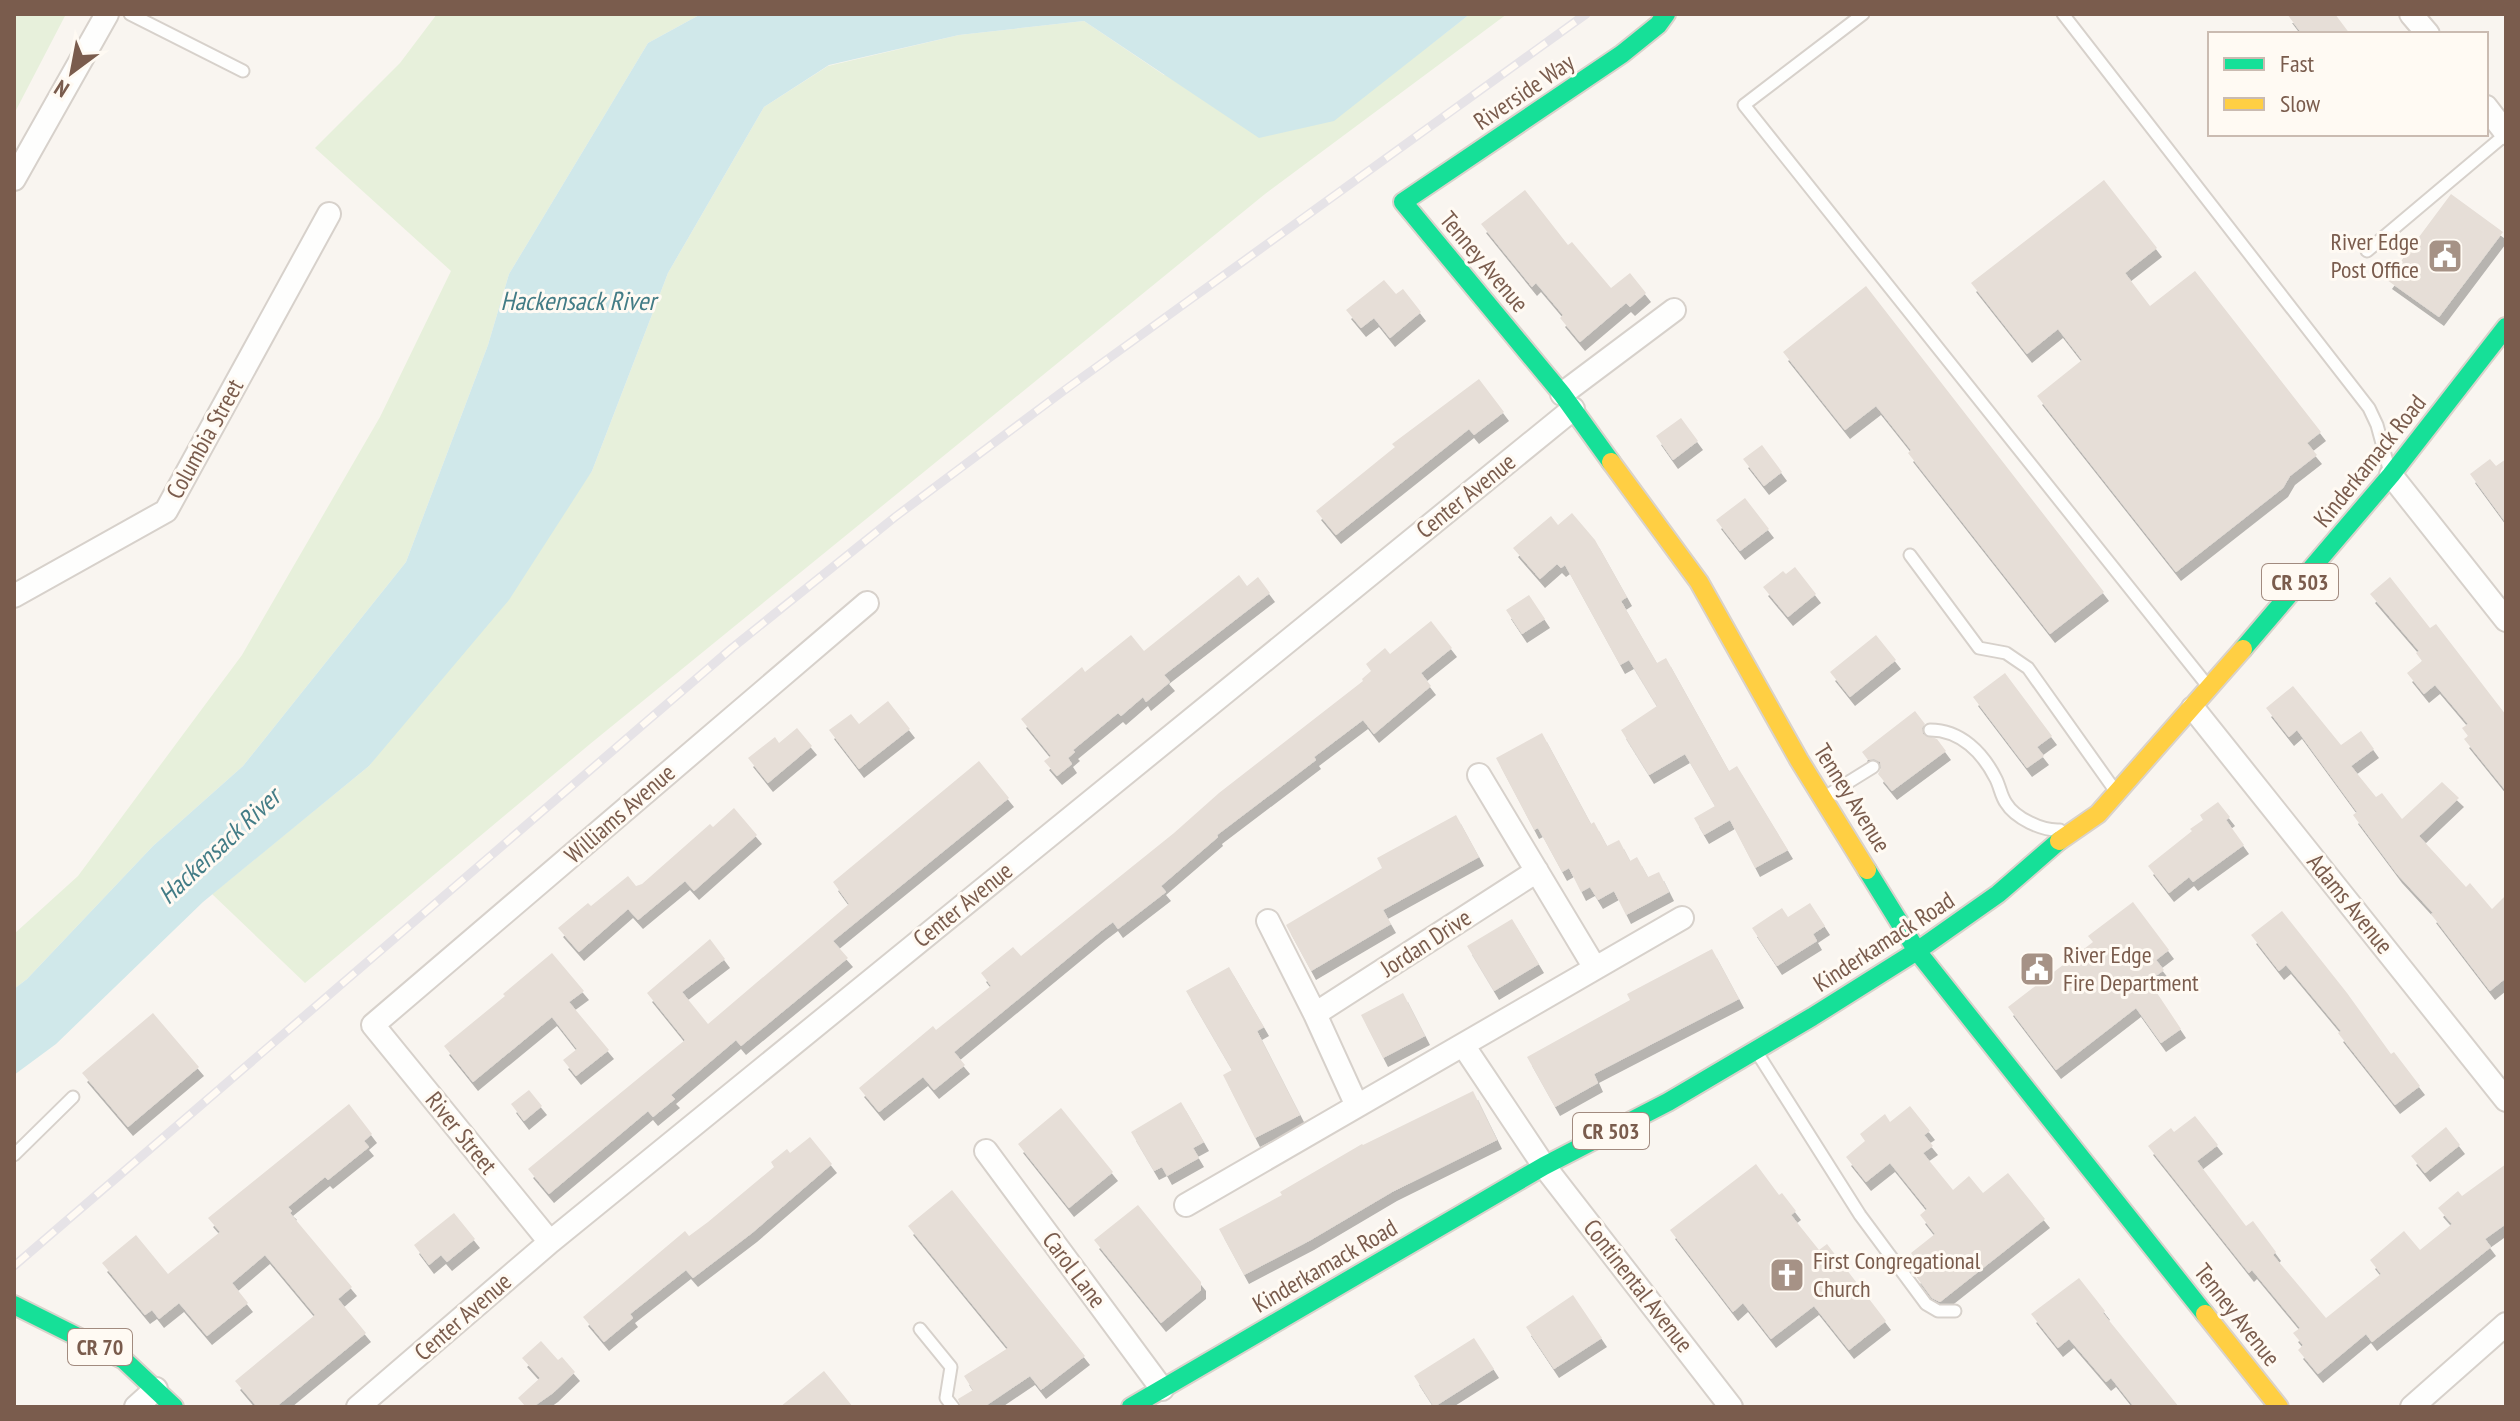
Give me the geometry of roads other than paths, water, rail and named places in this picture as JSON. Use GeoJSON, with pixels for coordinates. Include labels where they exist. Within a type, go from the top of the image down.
{"type":"FeatureCollection","features":[{"type":"Feature","properties":{"kind":"main road","name":"Riverside Way"},"geometry":{"type":"LineString","coordinates":[[1403,202],[1622,54],[1658,25],[1666,14]]}},
{"type":"Feature","properties":{"kind":"main road","name":"Tenney Avenue"},"geometry":{"type":"LineString","coordinates":[[1403,202],[1568,401],[1699,582],[1823,798],[1917,951],[2279,1407]]}},
{"type":"Feature","properties":{"kind":"main road","name":"Kinderkamack Road"},"geometry":{"type":"LineString","coordinates":[[1131,1407],[1544,1166],[1668,1102],[1756,1050],[1917,951],[1998,894],[2072,830],[2098,814],[2117,793],[2391,475],[2506,327]]}},
{"type":"Feature","properties":{"kind":"main road","name":"CR 70"},"geometry":{"type":"LineString","coordinates":[[14,1305],[124,1360],[174,1407]]}},
{"type":"Feature","properties":{"kind":"street"},"geometry":{"type":"LineString","coordinates":[[14,179],[107,14]]}},
{"type":"Feature","properties":{"kind":"street"},"geometry":{"type":"LineString","coordinates":[[2411,14],[2426,32]]}},
{"type":"Feature","properties":{"kind":"street"},"geometry":{"type":"LineString","coordinates":[[2488,110],[2506,133]]}},
{"type":"Feature","properties":{"kind":"street","name":"Columbia Street"},"geometry":{"type":"LineString","coordinates":[[14,596],[166,511],[329,214]]}},
{"type":"Feature","properties":{"kind":"street","name":"Center Avenue"},"geometry":{"type":"LineString","coordinates":[[358,1407],[550,1242],[1674,310]]}},
{"type":"Feature","properties":{"kind":"street"},"geometry":{"type":"LineString","coordinates":[[2391,475],[2506,620]]}},
{"type":"Feature","properties":{"kind":"street","name":"Williams Avenue"},"geometry":{"type":"LineString","coordinates":[[373,1025],[867,603]]}},
{"type":"Feature","properties":{"kind":"street","name":"Adams Avenue"},"geometry":{"type":"LineString","coordinates":[[2193,708],[2506,1100]]}},
{"type":"Feature","properties":{"kind":"street"},"geometry":{"type":"LineString","coordinates":[[1479,775],[1595,968]]}},
{"type":"Feature","properties":{"kind":"street","name":"Jordan Drive"},"geometry":{"type":"LineString","coordinates":[[1315,1014],[1537,871]]}},
{"type":"Feature","properties":{"kind":"street"},"geometry":{"type":"LineString","coordinates":[[1186,1205],[1682,918]]}},
{"type":"Feature","properties":{"kind":"street"},"geometry":{"type":"LineString","coordinates":[[1268,921],[1357,1106]]}},
{"type":"Feature","properties":{"kind":"street","name":"River Street"},"geometry":{"type":"LineString","coordinates":[[373,1025],[550,1242]]}},
{"type":"Feature","properties":{"kind":"street"},"geometry":{"type":"LineString","coordinates":[[1463,1045],[1544,1166]]}},
{"type":"Feature","properties":{"kind":"street","name":"Carol Lane"},"geometry":{"type":"LineString","coordinates":[[986,1151],[1162,1389]]}},
{"type":"Feature","properties":{"kind":"street","name":"Continental Avenue"},"geometry":{"type":"LineString","coordinates":[[1544,1166],[1731,1407]]}},
{"type":"Feature","properties":{"kind":"street"},"geometry":{"type":"LineString","coordinates":[[2412,1407],[2506,1324]]}},
{"type":"Feature","properties":{"kind":"street"},"geometry":{"type":"LineString","coordinates":[[136,1407],[156,1389]]}},
{"type":"Feature","properties":{"kind":"lane"},"geometry":{"type":"LineString","coordinates":[[130,14],[243,71]]}},
{"type":"Feature","properties":{"kind":"lane"},"geometry":{"type":"LineString","coordinates":[[1863,14],[1744,105],[2210,688]]}},
{"type":"Feature","properties":{"kind":"lane"},"geometry":{"type":"LineString","coordinates":[[2063,14],[2369,408],[2391,475]]}},
{"type":"Feature","properties":{"kind":"lane"},"geometry":{"type":"LineString","coordinates":[[2367,251],[2506,133]]}},
{"type":"Feature","properties":{"kind":"lane"},"geometry":{"type":"LineString","coordinates":[[1910,555],[1979,648],[2006,653],[2028,668],[2117,793]]}},
{"type":"Feature","properties":{"kind":"lane"},"geometry":{"type":"LineString","coordinates":[[1930,730],[1952,733],[1974,748],[1995,777],[2005,802],[2013,812],[2053,830],[2072,830]]}},
{"type":"Feature","properties":{"kind":"lane"},"geometry":{"type":"LineString","coordinates":[[1823,798],[1873,767]]}},
{"type":"Feature","properties":{"kind":"lane"},"geometry":{"type":"LineString","coordinates":[[1756,1050],[1860,1215],[1902,1272],[1931,1308],[1955,1311]]}},
{"type":"Feature","properties":{"kind":"lane"},"geometry":{"type":"LineString","coordinates":[[14,1155],[73,1097]]}},
{"type":"Feature","properties":{"kind":"lane"},"geometry":{"type":"LineString","coordinates":[[920,1329],[951,1367],[946,1398],[953,1407]]}},
{"type":"Feature","properties":{"kind":"water","name":"Hackensack River"},"geometry":{"type":"Polygon","coordinates":[[[701,14],[1470,14],[1334,121],[1259,138],[1084,21],[959,35],[829,65],[764,107],[668,273],[592,471],[509,600],[369,766],[203,902],[56,1044],[14,1075],[14,989],[153,846],[243,766],[406,562],[488,345],[509,274],[648,43],[701,14]]]}},
{"type":"Feature","properties":{"kind":"railway"},"geometry":{"type":"LineString","coordinates":[[14,1266],[732,648],[895,517],[1062,392],[1586,14]]}},
{"type":"Feature","properties":{"kind":"place","name":"River Edge Post Office"},"geometry":{"type":"Point","coordinates":[2445,256]}},
{"type":"Feature","properties":{"kind":"place","name":"River Edge Fire Department"},"geometry":{"type":"Point","coordinates":[2037,969]}},
{"type":"Feature","properties":{"kind":"place","name":"First Congregational Church"},"geometry":{"type":"Point","coordinates":[1787,1275]}}]}
